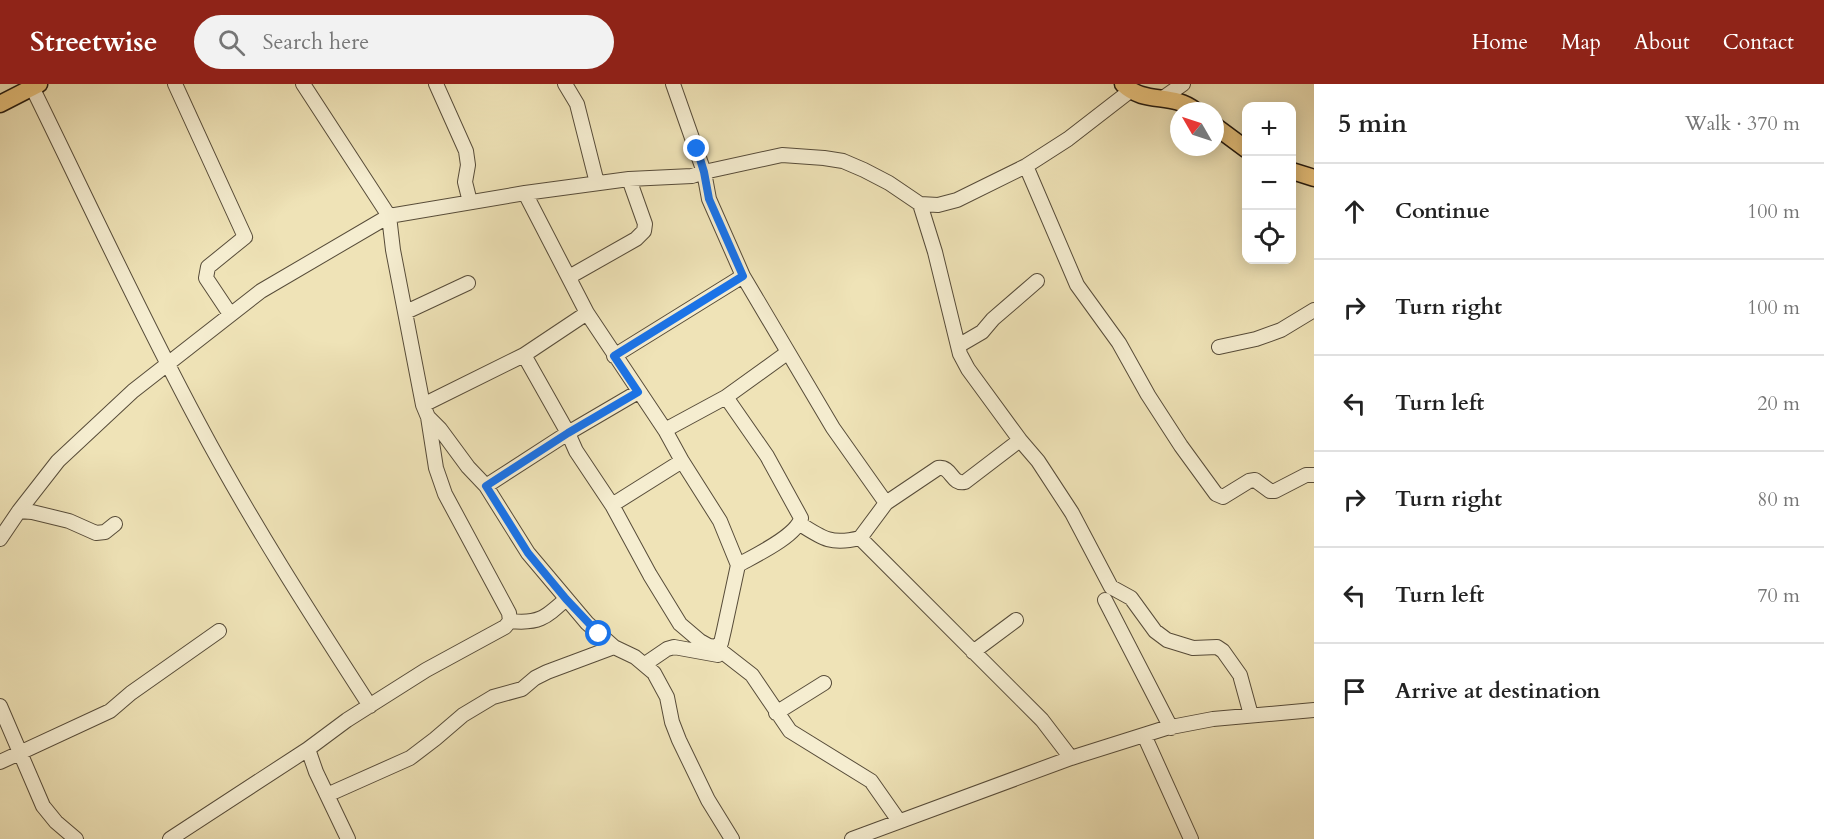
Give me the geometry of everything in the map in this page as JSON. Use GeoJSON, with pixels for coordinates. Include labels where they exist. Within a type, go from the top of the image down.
{"type":"FeatureCollection","features":[{"type":"Feature","properties":{"kind":"main road"},"geometry":{"type":"LineString","coordinates":[[0,104],[36,86]]}},
{"type":"Feature","properties":{"kind":"main road"},"geometry":{"type":"LineString","coordinates":[[1126,87],[1149,98],[1181,102]]}},
{"type":"Feature","properties":{"kind":"main road"},"geometry":{"type":"LineString","coordinates":[[1224,132],[1242,145]]}},
{"type":"Feature","properties":{"kind":"main road"},"geometry":{"type":"LineString","coordinates":[[1296,172],[1314,178]]}},
{"type":"Feature","properties":{"kind":"street"},"geometry":{"type":"LineString","coordinates":[[175,84],[245,237],[208,267],[206,278],[230,314]]}},
{"type":"Feature","properties":{"kind":"street"},"geometry":{"type":"LineString","coordinates":[[170,839],[308,749],[329,732],[426,670],[493,635],[510,621],[510,613],[506,604],[445,494],[436,468],[389,216],[303,84]]}},
{"type":"Feature","properties":{"kind":"street"},"geometry":{"type":"LineString","coordinates":[[436,84],[466,151],[468,165],[465,182],[470,202]]}},
{"type":"Feature","properties":{"kind":"street"},"geometry":{"type":"LineString","coordinates":[[565,84],[577,104],[597,183]]}},
{"type":"Feature","properties":{"kind":"street"},"geometry":{"type":"LineString","coordinates":[[673,84],[704,172],[709,199],[743,276],[833,428],[886,503]]}},
{"type":"Feature","properties":{"kind":"street"},"geometry":{"type":"LineString","coordinates":[[1162,98],[1183,84]]}},
{"type":"Feature","properties":{"kind":"street"},"geometry":{"type":"LineString","coordinates":[[36,86],[133,297],[202,430],[283,570],[370,706]]}},
{"type":"Feature","properties":{"kind":"street"},"geometry":{"type":"LineString","coordinates":[[0,540],[19,511],[69,450],[133,391],[230,314],[272,284],[389,216],[597,183],[692,176],[782,155],[843,161],[889,183],[920,204],[938,205],[957,200],[1026,166],[1068,139],[1126,87]]}},
{"type":"Feature","properties":{"kind":"street"},"geometry":{"type":"LineString","coordinates":[[1026,166],[1077,285],[1119,343],[1148,395],[1216,494],[1223,497],[1249,481],[1255,480],[1275,491],[1306,474],[1314,475]]}},
{"type":"Feature","properties":{"kind":"street"},"geometry":{"type":"LineString","coordinates":[[569,277],[636,239],[644,231],[645,224],[628,179]]}},
{"type":"Feature","properties":{"kind":"street"},"geometry":{"type":"LineString","coordinates":[[525,193],[587,313],[665,430],[720,521],[738,565],[721,643],[716,647]]}},
{"type":"Feature","properties":{"kind":"street"},"geometry":{"type":"LineString","coordinates":[[920,204],[935,252],[958,346],[968,369],[1038,461],[1072,513],[1111,587],[1131,598],[1155,630],[1167,640],[1193,648],[1217,647],[1223,651],[1240,675],[1251,715]]}},
{"type":"Feature","properties":{"kind":"street"},"geometry":{"type":"LineString","coordinates":[[614,356],[743,276]]}},
{"type":"Feature","properties":{"kind":"street"},"geometry":{"type":"LineString","coordinates":[[958,346],[982,332],[993,319],[1037,281]]}},
{"type":"Feature","properties":{"kind":"street"},"geometry":{"type":"LineString","coordinates":[[406,312],[468,283]]}},
{"type":"Feature","properties":{"kind":"street"},"geometry":{"type":"LineString","coordinates":[[1219,347],[1256,339],[1281,330],[1314,310]]}},
{"type":"Feature","properties":{"kind":"street"},"geometry":{"type":"LineString","coordinates":[[426,411],[524,356],[587,313]]}},
{"type":"Feature","properties":{"kind":"street"},"geometry":{"type":"LineString","coordinates":[[665,430],[726,397],[787,353]]}},
{"type":"Feature","properties":{"kind":"street"},"geometry":{"type":"LineString","coordinates":[[524,356],[568,433],[576,452],[612,505],[680,624],[699,641],[716,647],[752,675],[776,713],[798,738],[860,772],[871,781],[899,821]]}},
{"type":"Feature","properties":{"kind":"street"},"geometry":{"type":"LineString","coordinates":[[486,486],[568,433],[638,392]]}},
{"type":"Feature","properties":{"kind":"street"},"geometry":{"type":"LineString","coordinates":[[726,397],[767,456],[800,513],[800,524],[791,533],[738,565]]}},
{"type":"Feature","properties":{"kind":"street"},"geometry":{"type":"LineString","coordinates":[[426,411],[468,467],[486,486],[528,553],[566,599],[587,623],[614,647],[645,664],[662,684],[675,730],[708,800],[732,839]]}},
{"type":"Feature","properties":{"kind":"street"},"geometry":{"type":"LineString","coordinates":[[800,524],[822,539],[846,541],[860,537],[886,503],[938,468],[943,467],[949,471],[954,480],[960,483],[965,482],[1020,440]]}},
{"type":"Feature","properties":{"kind":"street"},"geometry":{"type":"LineString","coordinates":[[612,505],[682,461]]}},
{"type":"Feature","properties":{"kind":"street"},"geometry":{"type":"LineString","coordinates":[[19,511],[69,521],[96,532],[105,531],[115,524]]}},
{"type":"Feature","properties":{"kind":"street"},"geometry":{"type":"LineString","coordinates":[[860,537],[1042,720],[1071,758]]}},
{"type":"Feature","properties":{"kind":"street"},"geometry":{"type":"LineString","coordinates":[[510,621],[541,620],[566,599]]}},
{"type":"Feature","properties":{"kind":"street"},"geometry":{"type":"LineString","coordinates":[[1105,600],[1171,728]]}},
{"type":"Feature","properties":{"kind":"street"},"geometry":{"type":"LineString","coordinates":[[973,652],[1016,620]]}},
{"type":"Feature","properties":{"kind":"street"},"geometry":{"type":"LineString","coordinates":[[0,762],[110,711],[131,693],[219,631]]}},
{"type":"Feature","properties":{"kind":"street"},"geometry":{"type":"LineString","coordinates":[[327,795],[410,758],[463,715],[493,698],[522,689],[547,672],[614,647]]}},
{"type":"Feature","properties":{"kind":"street"},"geometry":{"type":"LineString","coordinates":[[645,664],[667,649],[674,647],[730,657]]}},
{"type":"Feature","properties":{"kind":"street"},"geometry":{"type":"LineString","coordinates":[[776,713],[824,683]]}},
{"type":"Feature","properties":{"kind":"street"},"geometry":{"type":"LineString","coordinates":[[0,706],[44,806],[56,822],[76,839]]}},
{"type":"Feature","properties":{"kind":"street"},"geometry":{"type":"LineString","coordinates":[[852,839],[1071,758],[1144,735],[1213,719],[1314,710]]}},
{"type":"Feature","properties":{"kind":"street"},"geometry":{"type":"LineString","coordinates":[[1144,735],[1191,839]]}},
{"type":"Feature","properties":{"kind":"street"},"geometry":{"type":"LineString","coordinates":[[308,749],[348,839]]}},
{"type":"Feature","properties":{"kind":"route"},"geometry":{"type":"LineString","coordinates":[[599,634],[540,569],[518,540],[486,486],[568,433],[638,392],[614,356],[743,276],[709,199],[697,149]]}}]}
